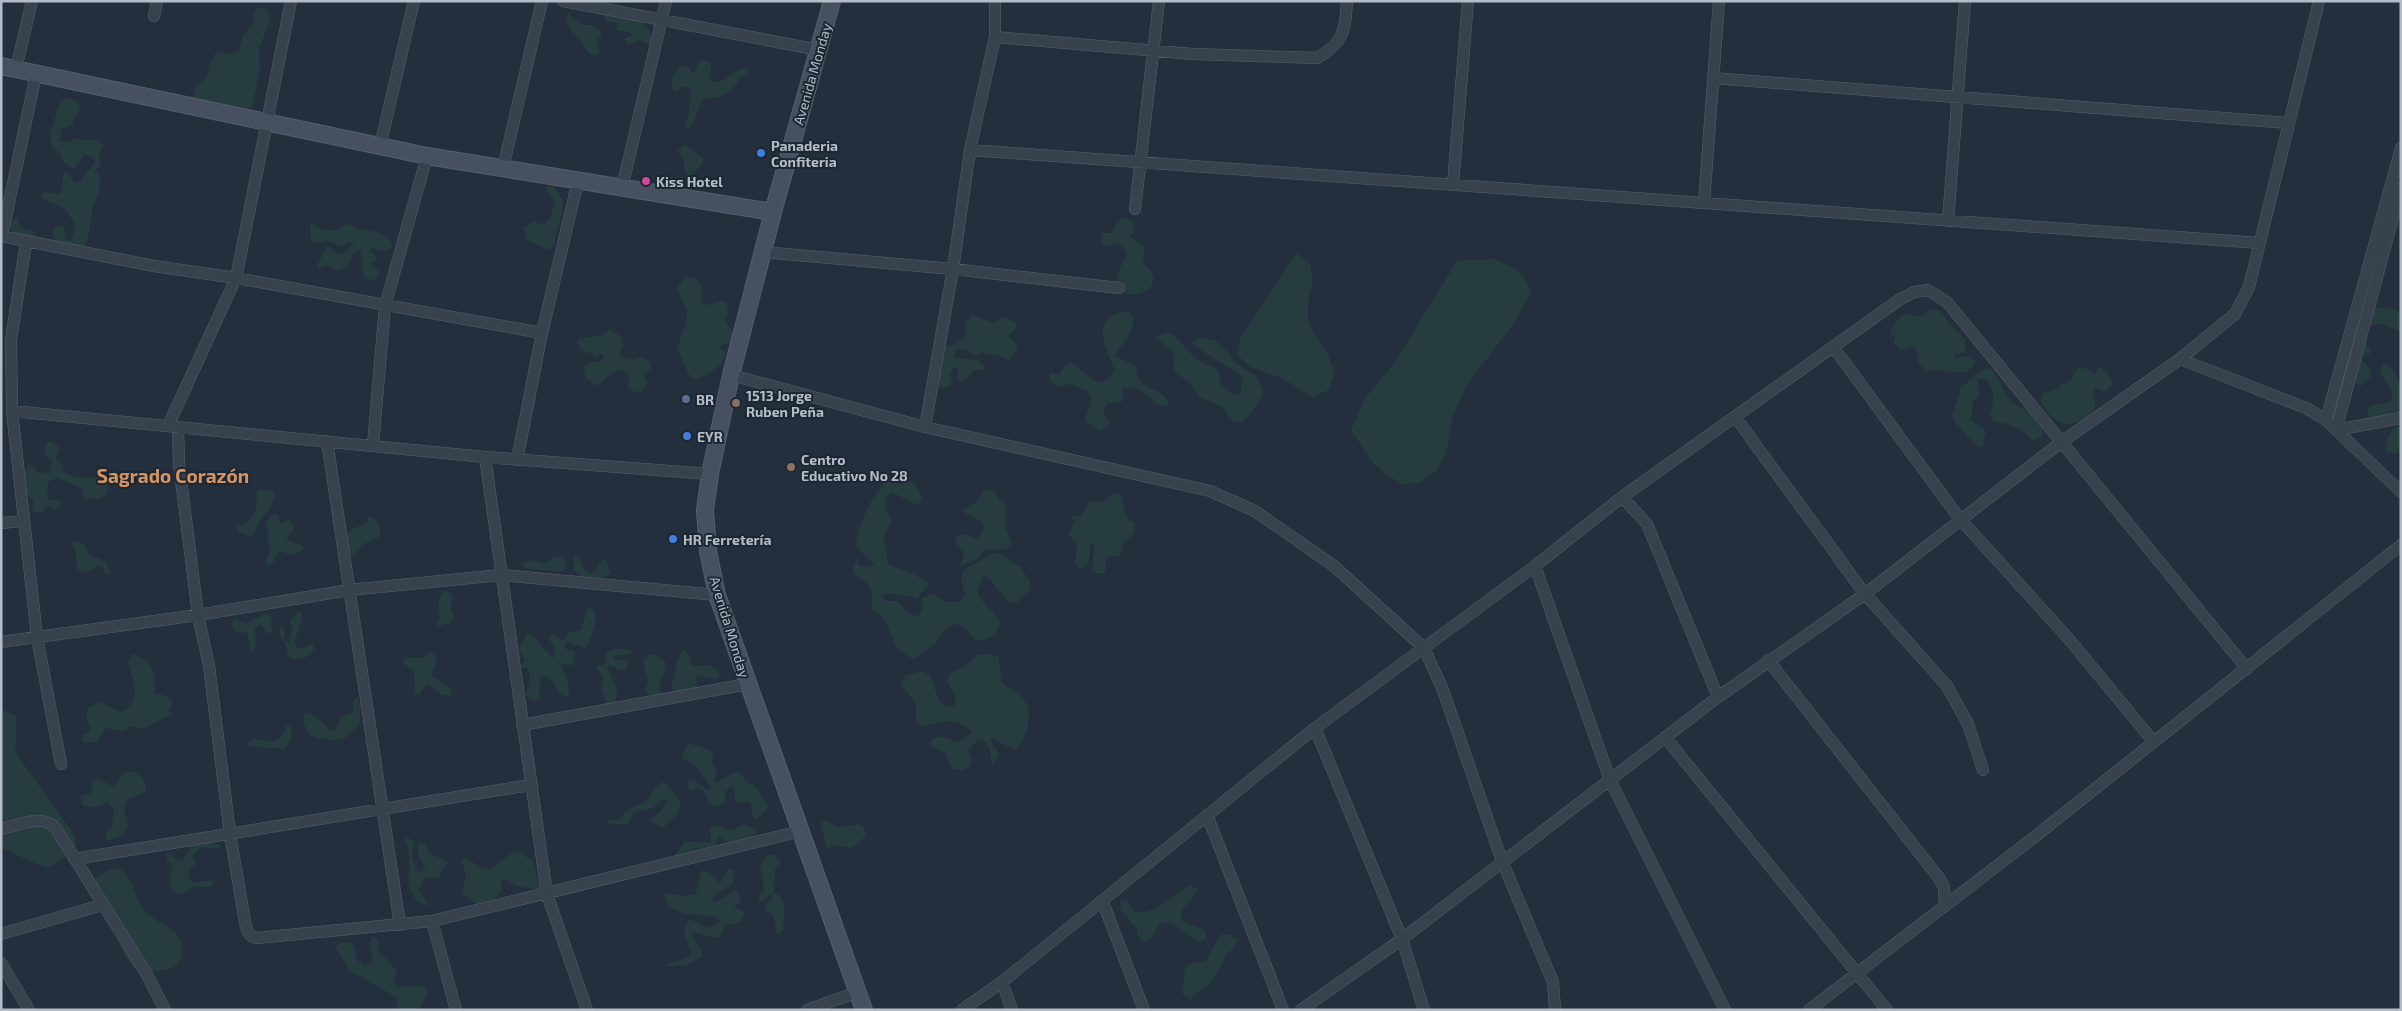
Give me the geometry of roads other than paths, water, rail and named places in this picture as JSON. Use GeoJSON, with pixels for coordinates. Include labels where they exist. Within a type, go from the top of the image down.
{"type":"FeatureCollection","features":[{"type":"Feature","properties":{"kind":"main road","name":"Avenida Monday"},"geometry":{"type":"LineString","coordinates":[[832,1],[773,212],[731,375],[710,474],[705,510],[708,551],[717,595],[864,1010]]}},
{"type":"Feature","properties":{"kind":"main road"},"geometry":{"type":"LineString","coordinates":[[9,68],[428,156],[773,212]]}},
{"type":"Feature","properties":{"kind":"street"},"geometry":{"type":"LineString","coordinates":[[9,68],[32,1]]}},
{"type":"Feature","properties":{"kind":"street"},"geometry":{"type":"LineString","coordinates":[[154,16],[157,1]]}},
{"type":"Feature","properties":{"kind":"street"},"geometry":{"type":"LineString","coordinates":[[291,1],[236,278],[173,427],[198,615],[209,666],[230,834],[247,931],[251,936],[257,938],[400,926],[432,921],[801,831]]}},
{"type":"Feature","properties":{"kind":"street"},"geometry":{"type":"LineString","coordinates":[[380,146],[414,1]]}},
{"type":"Feature","properties":{"kind":"street"},"geometry":{"type":"LineString","coordinates":[[502,168],[542,1]]}},
{"type":"Feature","properties":{"kind":"street"},"geometry":{"type":"LineString","coordinates":[[563,1],[819,50]]}},
{"type":"Feature","properties":{"kind":"street"},"geometry":{"type":"LineString","coordinates":[[622,188],[666,1]]}},
{"type":"Feature","properties":{"kind":"street"},"geometry":{"type":"LineString","coordinates":[[925,427],[953,270],[970,150],[995,37],[995,1]]}},
{"type":"Feature","properties":{"kind":"street"},"geometry":{"type":"LineString","coordinates":[[1135,209],[1159,1]]}},
{"type":"Feature","properties":{"kind":"street"},"geometry":{"type":"LineString","coordinates":[[995,37],[1154,50],[1316,58],[1330,50],[1342,38],[1346,25],[1347,1]]}},
{"type":"Feature","properties":{"kind":"street"},"geometry":{"type":"LineString","coordinates":[[1453,185],[1468,1]]}},
{"type":"Feature","properties":{"kind":"street"},"geometry":{"type":"LineString","coordinates":[[1704,203],[1719,1]]}},
{"type":"Feature","properties":{"kind":"street"},"geometry":{"type":"LineString","coordinates":[[1948,221],[1965,1]]}},
{"type":"Feature","properties":{"kind":"street"},"geometry":{"type":"LineString","coordinates":[[1301,1010],[1402,938],[1768,660],[1865,594],[2060,443],[2180,359],[2235,314],[2249,287],[2319,1]]}},
{"type":"Feature","properties":{"kind":"street"},"geometry":{"type":"LineString","coordinates":[[36,74],[2,236],[154,266],[236,278],[542,333]]}},
{"type":"Feature","properties":{"kind":"street"},"geometry":{"type":"LineString","coordinates":[[1713,78],[2288,124]]}},
{"type":"Feature","properties":{"kind":"street"},"geometry":{"type":"LineString","coordinates":[[2326,420],[2401,148]]}},
{"type":"Feature","properties":{"kind":"street"},"geometry":{"type":"LineString","coordinates":[[970,150],[2260,243]]}},
{"type":"Feature","properties":{"kind":"street"},"geometry":{"type":"LineString","coordinates":[[373,445],[385,306],[428,156]]}},
{"type":"Feature","properties":{"kind":"street"},"geometry":{"type":"LineString","coordinates":[[517,460],[542,333],[578,180]]}},
{"type":"Feature","properties":{"kind":"street"},"geometry":{"type":"LineString","coordinates":[[2336,430],[2401,188]]}},
{"type":"Feature","properties":{"kind":"street"},"geometry":{"type":"LineString","coordinates":[[26,242],[6,340],[23,521],[37,637],[61,764]]}},
{"type":"Feature","properties":{"kind":"street"},"geometry":{"type":"LineString","coordinates":[[763,252],[1119,288]]}},
{"type":"Feature","properties":{"kind":"street"},"geometry":{"type":"LineString","coordinates":[[962,1010],[1002,982],[1315,728],[1535,566],[1622,497],[1736,418],[1899,300],[1914,292],[1928,290],[1947,302],[2060,443],[2132,527],[2247,669]]}},
{"type":"Feature","properties":{"kind":"street"},"geometry":{"type":"LineString","coordinates":[[1834,348],[1960,519],[2068,638],[2153,741]]}},
{"type":"Feature","properties":{"kind":"street"},"geometry":{"type":"LineString","coordinates":[[2180,359],[2306,408],[2326,420],[2401,492]]}},
{"type":"Feature","properties":{"kind":"street"},"geometry":{"type":"LineString","coordinates":[[731,375],[925,427],[1210,491],[1255,511],[1334,566],[1424,648],[1443,690],[1502,861],[1553,982],[1556,1010]]}},
{"type":"Feature","properties":{"kind":"street"},"geometry":{"type":"LineString","coordinates":[[12,412],[517,460],[710,474]]}},
{"type":"Feature","properties":{"kind":"street"},"geometry":{"type":"LineString","coordinates":[[1736,418],[1865,594],[1947,686],[1968,724],[1983,770]]}},
{"type":"Feature","properties":{"kind":"street"},"geometry":{"type":"LineString","coordinates":[[2336,430],[2401,418]]}},
{"type":"Feature","properties":{"kind":"street"},"geometry":{"type":"LineString","coordinates":[[326,441],[400,926]]}},
{"type":"Feature","properties":{"kind":"street"},"geometry":{"type":"LineString","coordinates":[[485,457],[530,785],[547,894],[587,1010]]}},
{"type":"Feature","properties":{"kind":"street"},"geometry":{"type":"LineString","coordinates":[[1622,497],[1647,524],[1718,698]]}},
{"type":"Feature","properties":{"kind":"street"},"geometry":{"type":"LineString","coordinates":[[1,523],[23,521]]}},
{"type":"Feature","properties":{"kind":"street"},"geometry":{"type":"LineString","coordinates":[[1808,1010],[1945,906],[2247,669],[2401,545]]}},
{"type":"Feature","properties":{"kind":"street"},"geometry":{"type":"LineString","coordinates":[[1535,566],[1610,780],[1725,1010]]}},
{"type":"Feature","properties":{"kind":"street"},"geometry":{"type":"LineString","coordinates":[[1,642],[198,615],[349,590],[502,575],[717,595]]}},
{"type":"Feature","properties":{"kind":"street"},"geometry":{"type":"LineString","coordinates":[[1768,660],[1939,878],[1944,887],[1945,906]]}},
{"type":"Feature","properties":{"kind":"street"},"geometry":{"type":"LineString","coordinates":[[522,725],[748,684]]}},
{"type":"Feature","properties":{"kind":"street"},"geometry":{"type":"LineString","coordinates":[[1315,728],[1402,938],[1424,1010]]}},
{"type":"Feature","properties":{"kind":"street"},"geometry":{"type":"LineString","coordinates":[[1665,737],[1887,1010]]}},
{"type":"Feature","properties":{"kind":"street"},"geometry":{"type":"LineString","coordinates":[[74,859],[530,785]]}},
{"type":"Feature","properties":{"kind":"street"},"geometry":{"type":"LineString","coordinates":[[1208,815],[1282,1010]]}},
{"type":"Feature","properties":{"kind":"street"},"geometry":{"type":"LineString","coordinates":[[1,829],[38,820],[48,820],[55,827],[146,973],[165,1010]]}},
{"type":"Feature","properties":{"kind":"street"},"geometry":{"type":"LineString","coordinates":[[1102,900],[1144,1010]]}},
{"type":"Feature","properties":{"kind":"street"},"geometry":{"type":"LineString","coordinates":[[1,934],[102,905]]}},
{"type":"Feature","properties":{"kind":"street"},"geometry":{"type":"LineString","coordinates":[[432,921],[456,1010]]}},
{"type":"Feature","properties":{"kind":"street"},"geometry":{"type":"LineString","coordinates":[[1,963],[29,1010]]}},
{"type":"Feature","properties":{"kind":"street"},"geometry":{"type":"LineString","coordinates":[[1002,982],[1012,1010]]}},
{"type":"Feature","properties":{"kind":"street"},"geometry":{"type":"LineString","coordinates":[[808,1010],[858,992]]}},
{"type":"Feature","properties":{"kind":"place","name":"Panaderia Confiteria"},"geometry":{"type":"Point","coordinates":[761,153]}},
{"type":"Feature","properties":{"kind":"place","name":"Kiss Hotel"},"geometry":{"type":"Point","coordinates":[646,181]}},
{"type":"Feature","properties":{"kind":"place","name":"BR"},"geometry":{"type":"Point","coordinates":[686,399]}},
{"type":"Feature","properties":{"kind":"place","name":"1513 Jorge Ruben Peña"},"geometry":{"type":"Point","coordinates":[736,403]}},
{"type":"Feature","properties":{"kind":"place","name":"EYR"},"geometry":{"type":"Point","coordinates":[687,436]}},
{"type":"Feature","properties":{"kind":"place","name":"Centro Educativo No 28"},"geometry":{"type":"Point","coordinates":[791,467]}},
{"type":"Feature","properties":{"kind":"place","name":"HR Ferretería"},"geometry":{"type":"Point","coordinates":[673,539]}},
{"type":"Feature","properties":{"kind":"district","name":"Sagrado Corazón"},"geometry":{"type":"Point","coordinates":[173,475]}}]}
